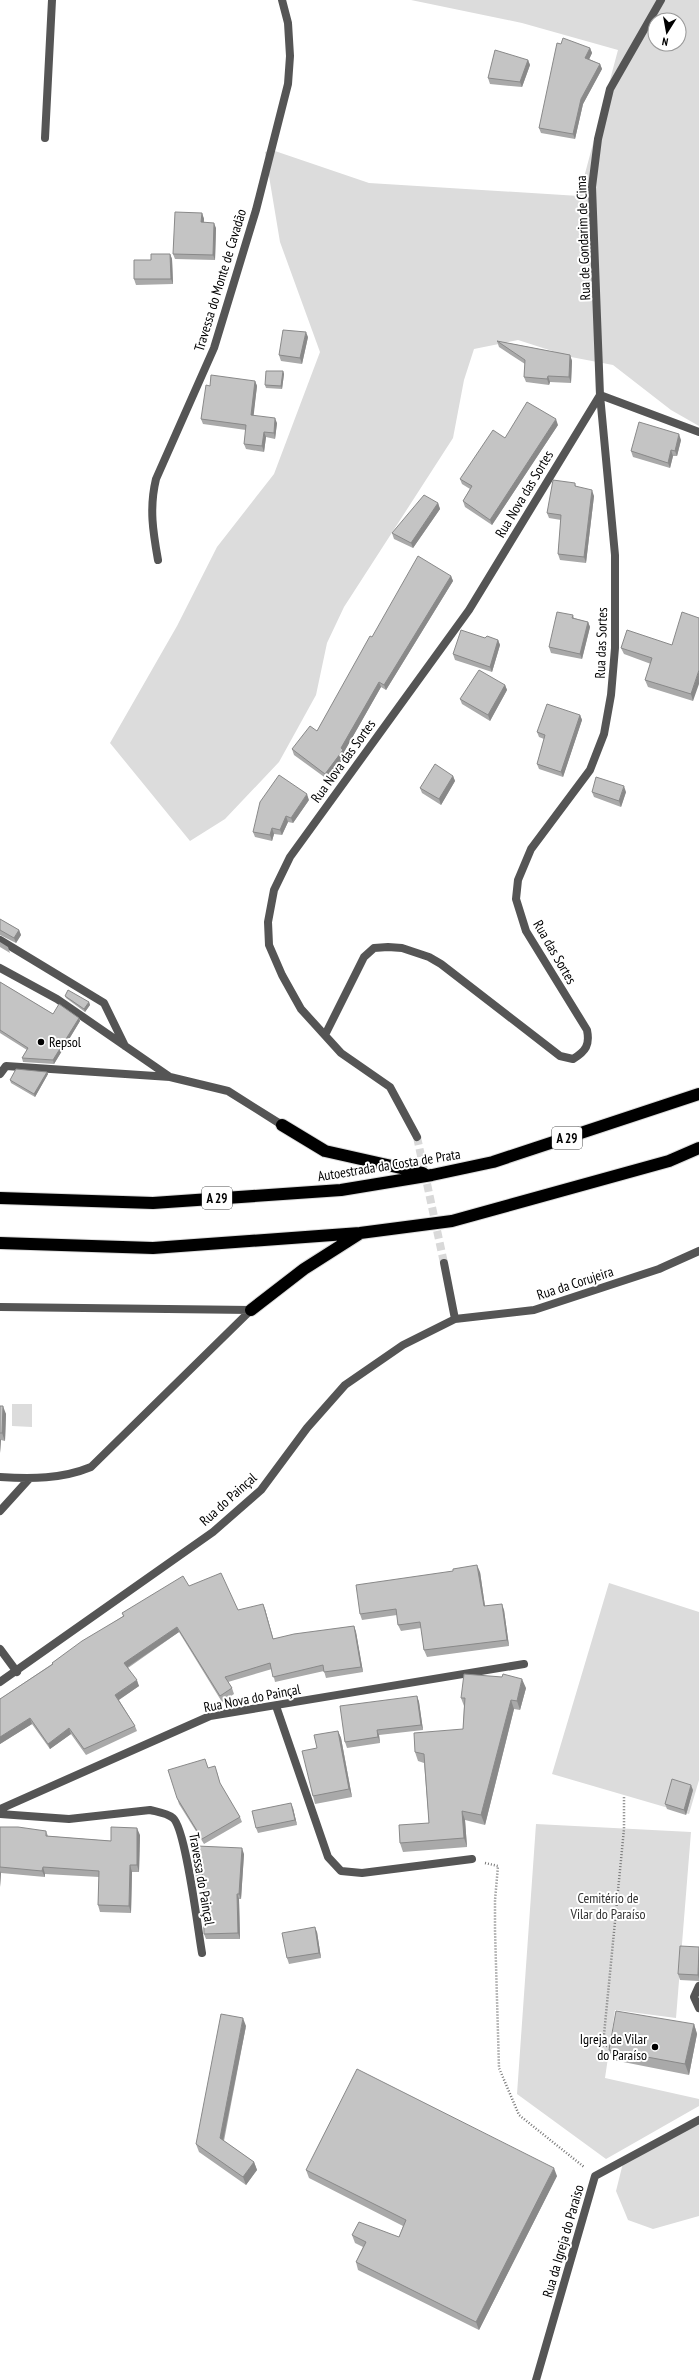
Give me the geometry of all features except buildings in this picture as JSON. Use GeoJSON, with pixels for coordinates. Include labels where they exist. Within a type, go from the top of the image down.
{"type":"FeatureCollection","features":[{"type":"Feature","properties":{"kind":"highway","name":"Autoestrada da Costa de Prata"},"geometry":{"type":"LineString","coordinates":[[0,1198],[153,1203],[341,1190],[432,1175],[493,1162],[699,1094]]}},
{"type":"Feature","properties":{"kind":"highway"},"geometry":{"type":"LineString","coordinates":[[282,1125],[325,1151],[432,1175]]}},
{"type":"Feature","properties":{"kind":"highway"},"geometry":{"type":"LineString","coordinates":[[0,1243],[153,1248],[360,1233],[452,1221],[669,1161],[699,1148]]}},
{"type":"Feature","properties":{"kind":"highway"},"geometry":{"type":"LineString","coordinates":[[251,1310],[304,1269],[360,1233]]}},
{"type":"Feature","properties":{"kind":"street"},"geometry":{"type":"LineString","coordinates":[[45,138],[52,0]]}},
{"type":"Feature","properties":{"kind":"street","name":"Travessa do Monte de Cavadão"},"geometry":{"type":"LineString","coordinates":[[158,560],[151,522],[152,495],[156,479],[214,348],[256,210],[288,84],[290,56],[288,23],[282,0]]}},
{"type":"Feature","properties":{"kind":"street","name":"Rua de Gondarim de Cima"},"geometry":{"type":"LineString","coordinates":[[600,394],[592,187],[598,139],[610,89],[661,0]]}},
{"type":"Feature","properties":{"kind":"street"},"geometry":{"type":"LineString","coordinates":[[600,394],[699,432]]}},
{"type":"Feature","properties":{"kind":"street","name":"Rua Nova das Sortes"},"geometry":{"type":"LineString","coordinates":[[417,1137],[390,1087],[341,1053],[326,1034],[301,1009],[282,975],[269,945],[268,922],[274,890],[290,857],[469,610],[600,394]]}},
{"type":"Feature","properties":{"kind":"street","name":"Rua das Sortes"},"geometry":{"type":"LineString","coordinates":[[326,1034],[364,957],[374,948],[388,947],[416,952],[441,964],[560,1056],[573,1059],[584,1052],[590,1041],[587,1030],[526,931],[516,898],[518,880],[531,849],[590,770],[604,734],[611,695],[615,648],[615,555],[600,394]]}},
{"type":"Feature","properties":{"kind":"street"},"geometry":{"type":"LineString","coordinates":[[0,940],[104,1003],[126,1046]]}},
{"type":"Feature","properties":{"kind":"street"},"geometry":{"type":"LineString","coordinates":[[0,968],[57,999],[170,1077]]}},
{"type":"Feature","properties":{"kind":"street"},"geometry":{"type":"LineString","coordinates":[[0,1074],[6,1066],[170,1077],[228,1091],[282,1125]]}},
{"type":"Feature","properties":{"kind":"street","name":"Rua da Corujeira"},"geometry":{"type":"LineString","coordinates":[[455,1319],[534,1310],[659,1269],[699,1251]]}},
{"type":"Feature","properties":{"kind":"street"},"geometry":{"type":"LineString","coordinates":[[444,1263],[455,1319]]}},
{"type":"Feature","properties":{"kind":"street"},"geometry":{"type":"LineString","coordinates":[[0,1308],[251,1310]]}},
{"type":"Feature","properties":{"kind":"street"},"geometry":{"type":"LineString","coordinates":[[0,1478],[73,1475],[91,1467],[251,1310]]}},
{"type":"Feature","properties":{"kind":"street","name":"Rua do Painçal"},"geometry":{"type":"LineString","coordinates":[[0,1682],[17,1672],[213,1532],[261,1490],[307,1428],[345,1385],[403,1345],[455,1319]]}},
{"type":"Feature","properties":{"kind":"street"},"geometry":{"type":"LineString","coordinates":[[0,1511],[29,1478]]}},
{"type":"Feature","properties":{"kind":"street"},"geometry":{"type":"LineString","coordinates":[[0,1649],[17,1672]]}},
{"type":"Feature","properties":{"kind":"street","name":"Rua Nova do Painçal"},"geometry":{"type":"LineString","coordinates":[[0,1809],[210,1716],[524,1664]]}},
{"type":"Feature","properties":{"kind":"street"},"geometry":{"type":"LineString","coordinates":[[276,1706],[328,1857],[340,1871],[362,1873],[472,1859]]}},
{"type":"Feature","properties":{"kind":"street","name":"Travessa do Painçal"},"geometry":{"type":"LineString","coordinates":[[0,1814],[69,1819],[150,1810],[163,1813],[174,1818],[179,1826],[182,1836],[202,1953]]}},
{"type":"Feature","properties":{"kind":"street"},"geometry":{"type":"LineString","coordinates":[[699,1986],[694,1997],[699,2008]]}},
{"type":"Feature","properties":{"kind":"street","name":"Rua da Igreja do Paraiso"},"geometry":{"type":"LineString","coordinates":[[536,2380],[595,2176],[699,2120]]}},
{"type":"Feature","properties":{"kind":"path"},"geometry":{"type":"LineString","coordinates":[[612,2039],[611,2047],[603,2046],[624,1829],[624,1796]]}},
{"type":"Feature","properties":{"kind":"path"},"geometry":{"type":"LineString","coordinates":[[472,1859],[498,1866],[495,1900],[495,1930],[499,2068],[519,2115],[595,2176]]}},
{"type":"Feature","properties":{"kind":"green space"},"geometry":{"type":"Polygon","coordinates":[[[411,0],[699,0],[699,426],[671,410],[613,365],[571,357],[518,340],[474,349],[464,380],[453,438],[344,607],[327,643],[316,695],[279,762],[225,819],[190,841],[110,743],[177,626],[217,547],[274,474],[320,352],[280,242],[265,152],[272,150],[369,183],[579,196],[618,50],[522,23],[411,0]]]}},
{"type":"Feature","properties":{"kind":"green space"},"geometry":{"type":"Polygon","coordinates":[[[12,1404],[32,1404],[32,1427],[12,1426],[12,1404]]]}},
{"type":"Feature","properties":{"kind":"green space"},"geometry":{"type":"Polygon","coordinates":[[[609,1583],[699,1612],[699,1780],[689,1814],[552,1774],[609,1583]]]}},
{"type":"Feature","properties":{"kind":"green space","name":"Cemitério de Vilar do Paraíso"},"geometry":{"type":"Polygon","coordinates":[[[536,1824],[691,1832],[676,2018],[615,2010],[605,2078],[699,2099],[699,2106],[606,2159],[517,2094],[536,1824]]]}},
{"type":"Feature","properties":{"kind":"green space"},"geometry":{"type":"Polygon","coordinates":[[[699,2125],[699,2216],[653,2229],[628,2220],[616,2191],[623,2163],[676,2133],[699,2125]]]}},
{"type":"Feature","properties":{"kind":"tunnel"},"geometry":{"type":"LineString","coordinates":[[417,1137],[444,1263]]}},
{"type":"Feature","properties":{"kind":"place","name":"Repsol"},"geometry":{"type":"Point","coordinates":[41,1042]}},
{"type":"Feature","properties":{"kind":"place","name":"Igreja de Vilar do Paraíso"},"geometry":{"type":"Point","coordinates":[655,2047]}}]}
